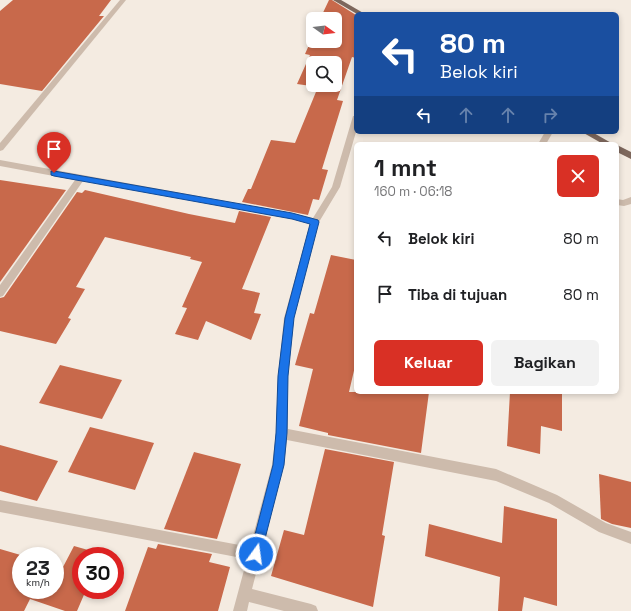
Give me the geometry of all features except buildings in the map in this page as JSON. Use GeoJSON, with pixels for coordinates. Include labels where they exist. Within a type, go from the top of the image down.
{"type":"FeatureCollection","features":[{"type":"Feature","properties":{"kind":"main road"},"geometry":{"type":"LineString","coordinates":[[336,0],[358,12]]}},
{"type":"Feature","properties":{"kind":"main road"},"geometry":{"type":"LineString","coordinates":[[590,134],[605,142]]}},
{"type":"Feature","properties":{"kind":"main road"},"geometry":{"type":"LineString","coordinates":[[619,149],[631,156]]}},
{"type":"Feature","properties":{"kind":"street"},"geometry":{"type":"LineString","coordinates":[[0,148],[123,0]]}},
{"type":"Feature","properties":{"kind":"street"},"geometry":{"type":"LineString","coordinates":[[240,611],[278,465],[282,433],[283,376],[289,318],[315,222],[336,187],[354,125]]}},
{"type":"Feature","properties":{"kind":"street"},"geometry":{"type":"LineString","coordinates":[[0,163],[80,179],[292,216],[315,222]]}},
{"type":"Feature","properties":{"kind":"street"},"geometry":{"type":"LineString","coordinates":[[0,293],[80,179]]}},
{"type":"Feature","properties":{"kind":"street"},"geometry":{"type":"LineString","coordinates":[[619,202],[631,200]]}},
{"type":"Feature","properties":{"kind":"street"},"geometry":{"type":"LineString","coordinates":[[282,433],[496,475],[553,500],[603,528],[631,538]]}},
{"type":"Feature","properties":{"kind":"street"},"geometry":{"type":"LineString","coordinates":[[0,506],[256,554]]}},
{"type":"Feature","properties":{"kind":"street"},"geometry":{"type":"LineString","coordinates":[[244,594],[311,611]]}},
{"type":"Feature","properties":{"kind":"route"},"geometry":{"type":"LineString","coordinates":[[54,173],[80,179],[292,216],[315,222],[289,318],[283,376],[281,412],[282,433],[278,465],[256,554]]}}]}
